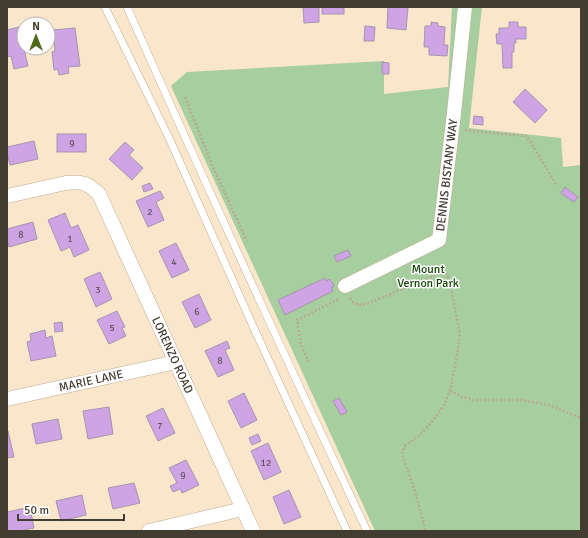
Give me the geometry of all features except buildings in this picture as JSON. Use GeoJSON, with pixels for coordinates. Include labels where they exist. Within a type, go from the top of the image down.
{"type":"FeatureCollection","features":[{"type":"Feature","properties":{"kind":"street","name":"DENNIS BISTANY WAY"},"geometry":{"type":"LineString","coordinates":[[347,290],[439,240],[465,7]]}},
{"type":"Feature","properties":{"kind":"street","name":"LORENZO ROAD"},"geometry":{"type":"LineString","coordinates":[[7,196],[66,182],[80,182],[87,184],[99,194],[253,531]]}},
{"type":"Feature","properties":{"kind":"street","name":"MARIE LANE"},"geometry":{"type":"LineString","coordinates":[[7,399],[176,362]]}},
{"type":"Feature","properties":{"kind":"street"},"geometry":{"type":"LineString","coordinates":[[149,531],[243,509]]}},
{"type":"Feature","properties":{"kind":"lane"},"geometry":{"type":"LineString","coordinates":[[105,7],[170,140],[347,531]]}},
{"type":"Feature","properties":{"kind":"lane"},"geometry":{"type":"LineString","coordinates":[[127,7],[222,219],[367,531]]}},
{"type":"Feature","properties":{"kind":"path"},"geometry":{"type":"LineString","coordinates":[[185,97],[212,165],[246,239]]}},
{"type":"Feature","properties":{"kind":"path"},"geometry":{"type":"LineString","coordinates":[[452,128],[526,136],[556,184]]}},
{"type":"Feature","properties":{"kind":"path"},"geometry":{"type":"LineString","coordinates":[[309,362],[301,345],[298,320],[347,290],[353,302],[359,305],[367,304],[440,273],[446,274],[449,280],[460,333],[450,391],[444,405],[434,419],[420,434],[405,446],[402,454],[416,495],[425,531]]}},
{"type":"Feature","properties":{"kind":"path"},"geometry":{"type":"LineString","coordinates":[[450,391],[473,400],[521,400],[549,405],[581,418]]}},
{"type":"Feature","properties":{"kind":"green space","name":"Mount Vernon Park"},"geometry":{"type":"Polygon","coordinates":[[[452,7],[482,7],[469,128],[561,138],[563,167],[581,165],[581,531],[375,531],[171,86],[187,72],[384,61],[384,94],[448,87],[452,7]]]}}]}
